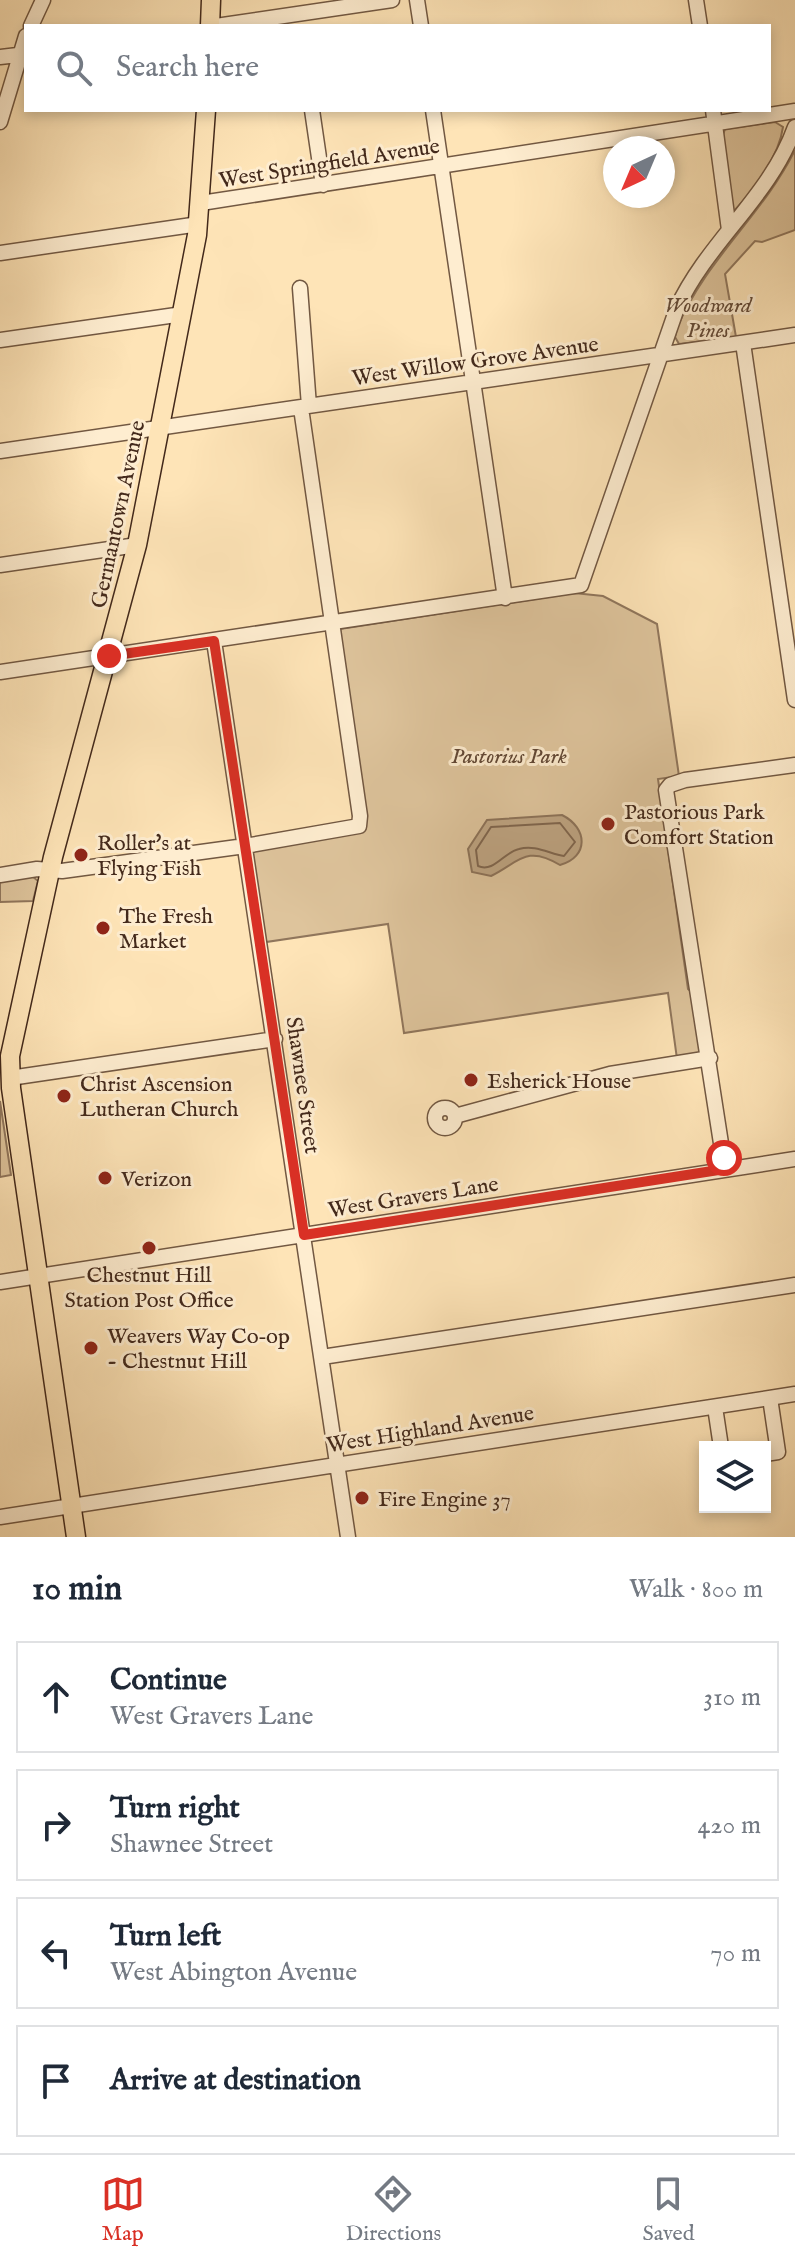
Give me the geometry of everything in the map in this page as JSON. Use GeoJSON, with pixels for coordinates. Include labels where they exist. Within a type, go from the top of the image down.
{"type":"FeatureCollection","features":[{"type":"Feature","properties":{"kind":"main road"},"geometry":{"type":"LineString","coordinates":[[210,24],[211,0]]}},
{"type":"Feature","properties":{"kind":"main road","name":"Germantown Avenue"},"geometry":{"type":"LineString","coordinates":[[76,1537],[6,1048],[137,545],[199,224],[206,112]]}},
{"type":"Feature","properties":{"kind":"street"},"geometry":{"type":"LineString","coordinates":[[32,24],[43,0]]}},
{"type":"Feature","properties":{"kind":"street"},"geometry":{"type":"LineString","coordinates":[[244,24],[299,20],[392,0]]}},
{"type":"Feature","properties":{"kind":"street"},"geometry":{"type":"LineString","coordinates":[[417,0],[421,24]]}},
{"type":"Feature","properties":{"kind":"street"},"geometry":{"type":"LineString","coordinates":[[696,0],[700,24]]}},
{"type":"Feature","properties":{"kind":"street"},"geometry":{"type":"LineString","coordinates":[[0,57],[22,54],[0,122]]}},
{"type":"Feature","properties":{"kind":"street","name":"West Springfield Avenue"},"geometry":{"type":"LineString","coordinates":[[201,203],[441,166],[714,116],[795,111]]}},
{"type":"Feature","properties":{"kind":"street"},"geometry":{"type":"LineString","coordinates":[[312,112],[323,185]]}},
{"type":"Feature","properties":{"kind":"street"},"geometry":{"type":"LineString","coordinates":[[433,112],[505,598]]}},
{"type":"Feature","properties":{"kind":"street"},"geometry":{"type":"LineString","coordinates":[[714,116],[729,230]]}},
{"type":"Feature","properties":{"kind":"street"},"geometry":{"type":"LineString","coordinates":[[0,672],[581,585],[658,356],[684,293],[771,178],[795,127]]}},
{"type":"Feature","properties":{"kind":"street"},"geometry":{"type":"LineString","coordinates":[[0,253],[199,224]]}},
{"type":"Feature","properties":{"kind":"street"},"geometry":{"type":"LineString","coordinates":[[0,875],[62,871],[245,846],[359,826],[305,407],[300,288]]}},
{"type":"Feature","properties":{"kind":"street"},"geometry":{"type":"LineString","coordinates":[[0,340],[183,314]]}},
{"type":"Feature","properties":{"kind":"street","name":"West Willow Grove Avenue"},"geometry":{"type":"LineString","coordinates":[[0,451],[795,335]]}},
{"type":"Feature","properties":{"kind":"street"},"geometry":{"type":"LineString","coordinates":[[743,343],[795,700]]}},
{"type":"Feature","properties":{"kind":"street"},"geometry":{"type":"LineString","coordinates":[[0,565],[137,545]]}},
{"type":"Feature","properties":{"kind":"street","name":"Shawnee Street"},"geometry":{"type":"LineString","coordinates":[[214,641],[348,1537]]}},
{"type":"Feature","properties":{"kind":"street"},"geometry":{"type":"LineString","coordinates":[[725,1169],[667,787],[699,778],[795,765]]}},
{"type":"Feature","properties":{"kind":"street"},"geometry":{"type":"LineString","coordinates":[[10,1078],[275,1039]]}},
{"type":"Feature","properties":{"kind":"street"},"geometry":{"type":"LineString","coordinates":[[455,1116],[610,1074],[710,1058]]}},
{"type":"Feature","properties":{"kind":"street","name":"West Gravers Lane"},"geometry":{"type":"LineString","coordinates":[[0,1282],[795,1159]]}},
{"type":"Feature","properties":{"kind":"street"},"geometry":{"type":"LineString","coordinates":[[322,1357],[795,1285]]}},
{"type":"Feature","properties":{"kind":"street","name":"West Highland Avenue"},"geometry":{"type":"LineString","coordinates":[[0,1517],[795,1394]]}},
{"type":"Feature","properties":{"kind":"street"},"geometry":{"type":"LineString","coordinates":[[770,1398],[778,1452],[771,1453]]}},
{"type":"Feature","properties":{"kind":"street"},"geometry":{"type":"LineString","coordinates":[[715,1407],[720,1441]]}},
{"type":"Feature","properties":{"kind":"green space"},"geometry":{"type":"Polygon","coordinates":[[[775,122],[783,127],[771,161],[733,212],[723,135],[725,129],[775,122]]]}},
{"type":"Feature","properties":{"kind":"green space","name":"Woodward Pines"},"geometry":{"type":"Polygon","coordinates":[[[795,150],[795,230],[762,242],[755,241],[725,274],[736,337],[679,344],[675,337],[677,328],[689,303],[718,259],[767,196],[795,150]]]}},
{"type":"Feature","properties":{"kind":"green space","name":"Pastorius Park"},"geometry":{"type":"Polygon","coordinates":[[[574,593],[603,596],[657,624],[679,776],[658,779],[688,989],[695,995],[703,1052],[677,1059],[668,993],[404,1033],[388,924],[266,942],[252,850],[354,833],[340,629],[574,593]]]}},
{"type":"Feature","properties":{"kind":"green space"},"geometry":{"type":"Polygon","coordinates":[[[32,876],[38,881],[33,901],[0,902],[0,880],[32,876]]]}},
{"type":"Feature","properties":{"kind":"green space"},"geometry":{"type":"Polygon","coordinates":[[[0,1101],[11,1175],[0,1177],[0,1101]]]}},
{"type":"Feature","properties":{"kind":"water"},"geometry":{"type":"Polygon","coordinates":[[[562,815],[577,827],[582,842],[576,856],[569,861],[560,865],[539,856],[530,856],[491,876],[472,872],[468,849],[487,820],[562,815]]]}},
{"type":"Feature","properties":{"kind":"place","name":"Pastorious Park Comfort Station"},"geometry":{"type":"Point","coordinates":[608,824]}},
{"type":"Feature","properties":{"kind":"place","name":"Roller's at Flying Fish"},"geometry":{"type":"Point","coordinates":[81,855]}},
{"type":"Feature","properties":{"kind":"place","name":"The Fresh Market"},"geometry":{"type":"Point","coordinates":[103,928]}},
{"type":"Feature","properties":{"kind":"place","name":"Esherick House"},"geometry":{"type":"Point","coordinates":[471,1080]}},
{"type":"Feature","properties":{"kind":"place","name":"Christ Ascension Lutheran Church"},"geometry":{"type":"Point","coordinates":[64,1096]}},
{"type":"Feature","properties":{"kind":"place","name":"Verizon"},"geometry":{"type":"Point","coordinates":[105,1178]}},
{"type":"Feature","properties":{"kind":"place","name":"Chestnut Hill Station Post Office"},"geometry":{"type":"Point","coordinates":[149,1248]}},
{"type":"Feature","properties":{"kind":"place","name":"Weavers Way Co‑op - Chestnut Hill"},"geometry":{"type":"Point","coordinates":[91,1348]}},
{"type":"Feature","properties":{"kind":"place","name":"Fire Engine 37"},"geometry":{"type":"Point","coordinates":[362,1498]}},
{"type":"Feature","properties":{"kind":"route"},"geometry":{"type":"LineString","coordinates":[[109,656],[214,641],[304,1235],[725,1169],[724,1158]]}}]}
